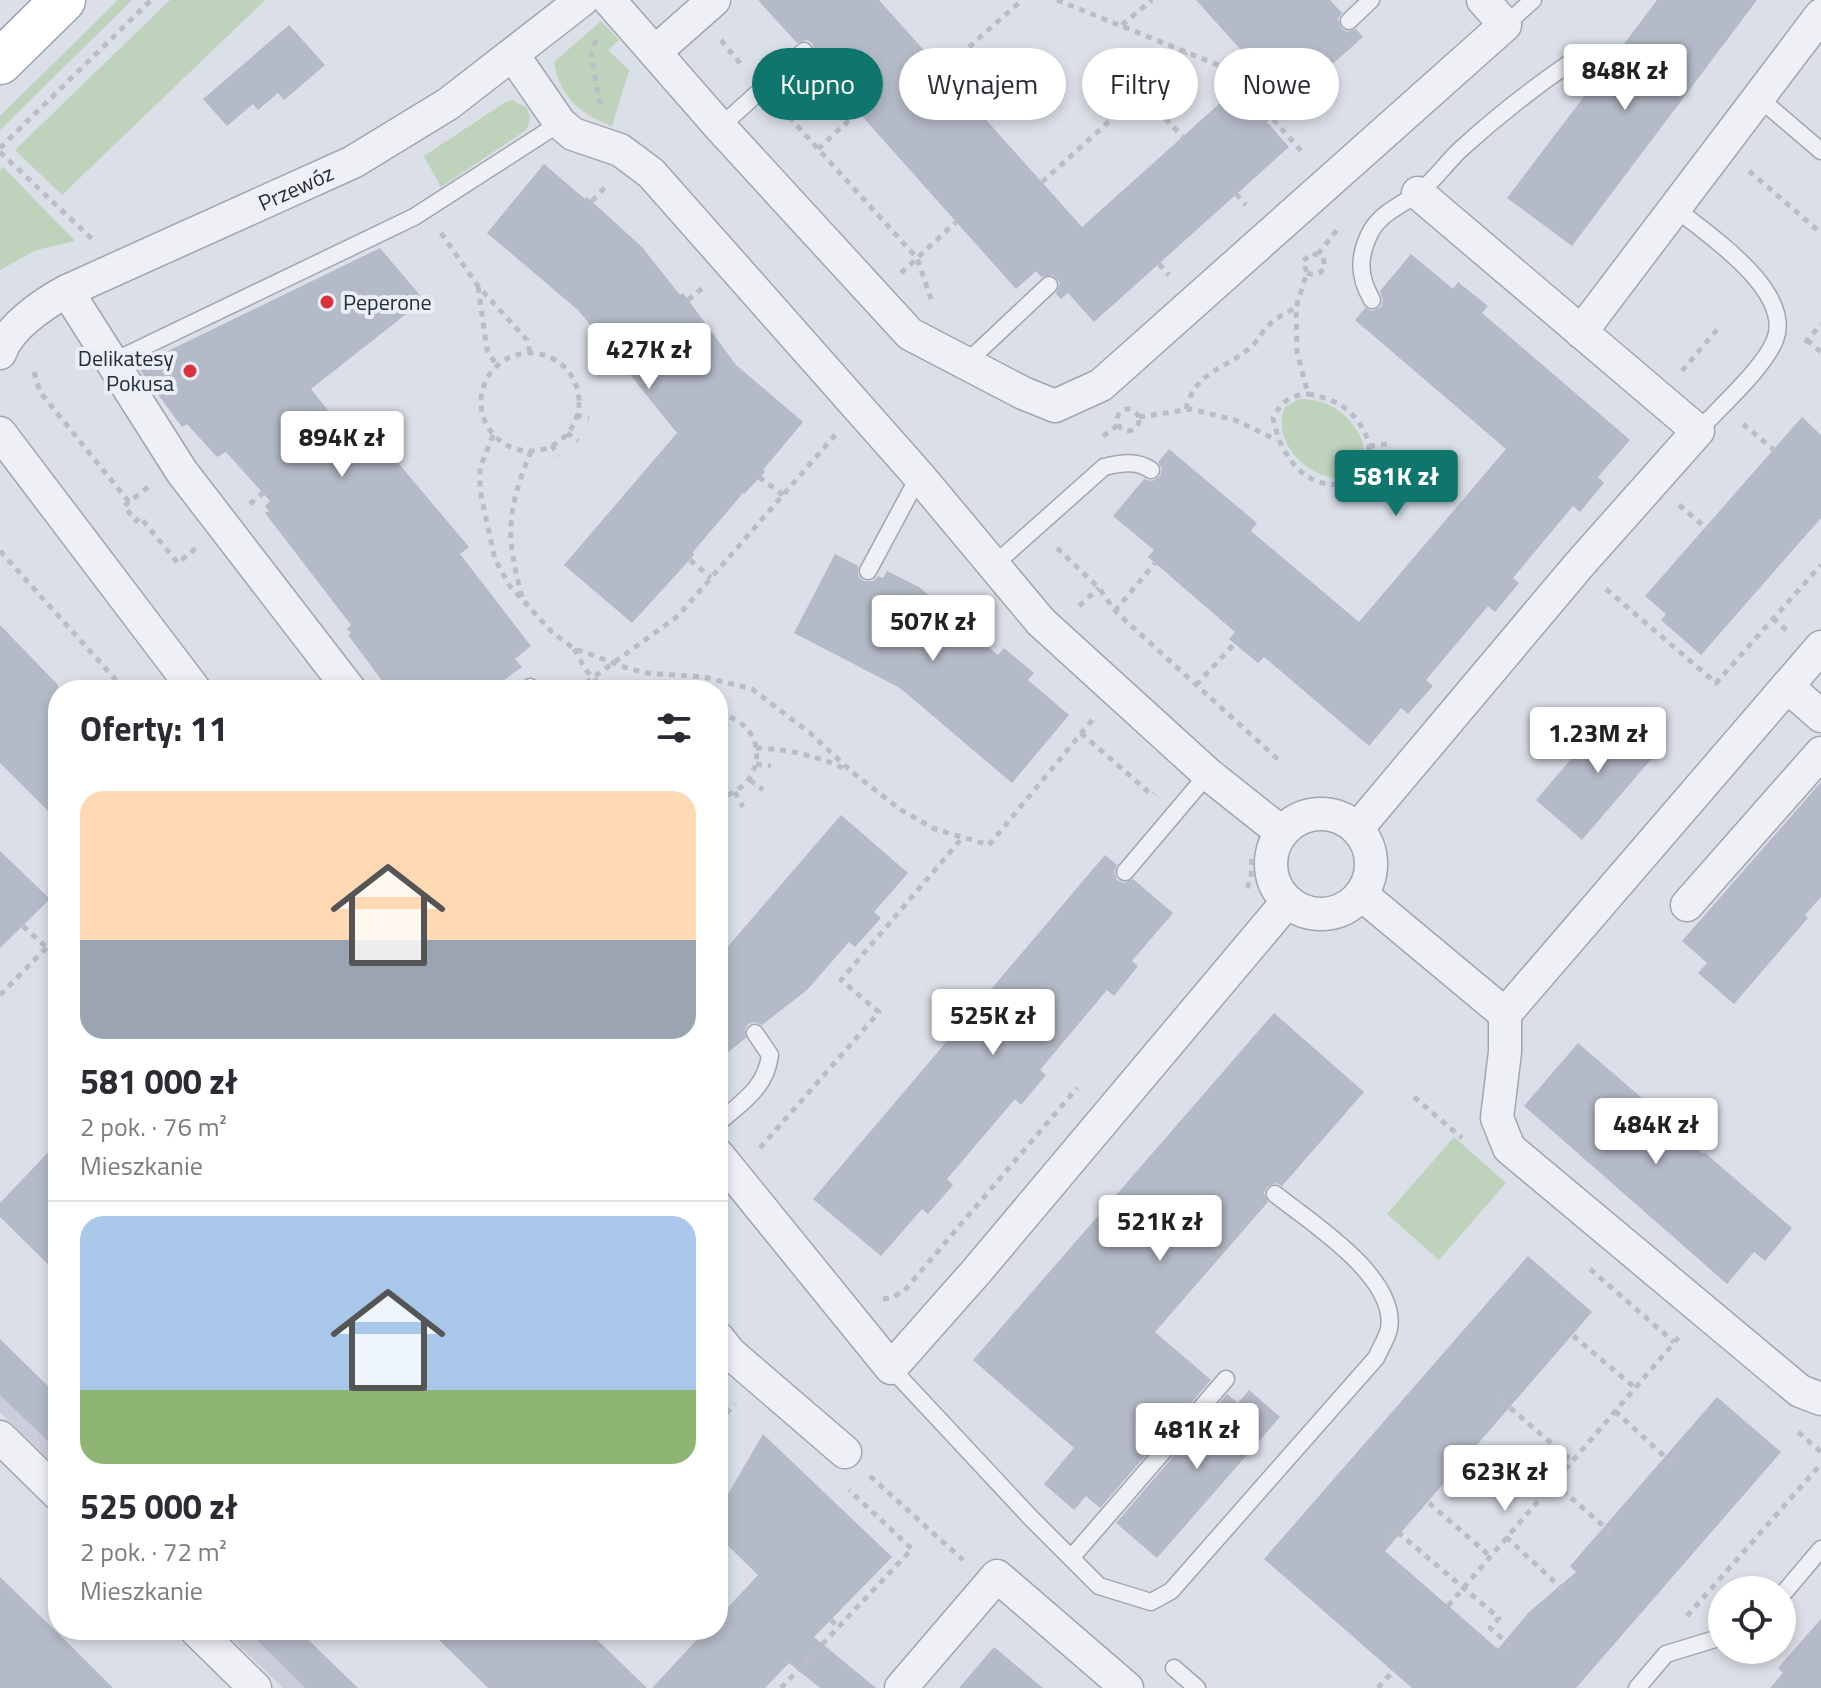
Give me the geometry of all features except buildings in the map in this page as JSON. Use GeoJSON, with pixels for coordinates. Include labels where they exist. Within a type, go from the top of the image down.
{"type":"FeatureCollection","features":[{"type":"Feature","properties":{"kind":"main road"},"geometry":{"type":"LineString","coordinates":[[0,62],[63,0]]}},
{"type":"Feature","properties":{"kind":"street","name":"Przewóz"},"geometry":{"type":"LineString","coordinates":[[0,353],[4,342],[35,313],[67,291],[353,162],[448,104],[582,0]]}},
{"type":"Feature","properties":{"kind":"street"},"geometry":{"type":"LineString","coordinates":[[655,52],[714,0]]}},
{"type":"Feature","properties":{"kind":"street"},"geometry":{"type":"LineString","coordinates":[[605,13],[655,52],[874,298],[910,334],[1023,393],[1055,406],[1101,385],[1505,25],[1483,0]]}},
{"type":"Feature","properties":{"kind":"street"},"geometry":{"type":"LineString","coordinates":[[1581,332],[1821,15]]}},
{"type":"Feature","properties":{"kind":"street"},"geometry":{"type":"LineString","coordinates":[[513,55],[560,123],[573,134],[620,150],[651,173],[919,476],[1041,622],[1117,691],[1200,784],[1267,838],[1275,842],[1270,863],[1274,885],[1287,902],[1306,912],[1326,914],[1346,908],[1361,894],[1371,866],[1368,846],[1357,829],[1339,817],[1318,813],[1298,819],[1267,838]]}},
{"type":"Feature","properties":{"kind":"street"},"geometry":{"type":"LineString","coordinates":[[1357,829],[1579,565],[1698,431],[1418,193]]}},
{"type":"Feature","properties":{"kind":"street"},"geometry":{"type":"LineString","coordinates":[[67,291],[182,472],[342,680]]}},
{"type":"Feature","properties":{"kind":"street"},"geometry":{"type":"LineString","coordinates":[[0,433],[187,680]]}},
{"type":"Feature","properties":{"kind":"street"},"geometry":{"type":"LineString","coordinates":[[1821,647],[1505,1014],[1505,1052],[1497,1118],[1509,1148],[1800,1391],[1821,1399]]}},
{"type":"Feature","properties":{"kind":"street"},"geometry":{"type":"LineString","coordinates":[[1787,686],[1821,716]]}},
{"type":"Feature","properties":{"kind":"street"},"geometry":{"type":"LineString","coordinates":[[1687,905],[1821,753]]}},
{"type":"Feature","properties":{"kind":"street"},"geometry":{"type":"LineString","coordinates":[[1361,894],[1505,1014]]}},
{"type":"Feature","properties":{"kind":"street"},"geometry":{"type":"LineString","coordinates":[[728,1167],[891,1368],[976,1272],[1287,902]]}},
{"type":"Feature","properties":{"kind":"street"},"geometry":{"type":"LineString","coordinates":[[728,1358],[855,1461]]}},
{"type":"Feature","properties":{"kind":"street"},"geometry":{"type":"LineString","coordinates":[[0,1437],[48,1484]]}},
{"type":"Feature","properties":{"kind":"street"},"geometry":{"type":"LineString","coordinates":[[901,1688],[997,1576],[1127,1688]]}},
{"type":"Feature","properties":{"kind":"street"},"geometry":{"type":"LineString","coordinates":[[206,1640],[255,1688]]}},
{"type":"Feature","properties":{"kind":"lane"},"geometry":{"type":"LineString","coordinates":[[1349,21],[1371,0]]}},
{"type":"Feature","properties":{"kind":"lane"},"geometry":{"type":"LineString","coordinates":[[1505,25],[1533,0]]}},
{"type":"Feature","properties":{"kind":"lane"},"geometry":{"type":"LineString","coordinates":[[1372,300],[1360,276],[1361,258],[1372,229],[1397,204],[1418,193],[1462,148],[1571,62],[1589,64],[1602,73]]}},
{"type":"Feature","properties":{"kind":"lane"},"geometry":{"type":"LineString","coordinates":[[720,127],[752,98]]}},
{"type":"Feature","properties":{"kind":"lane"},"geometry":{"type":"LineString","coordinates":[[1759,98],[1821,151]]}},
{"type":"Feature","properties":{"kind":"lane"},"geometry":{"type":"LineString","coordinates":[[112,362],[427,209],[560,123]]}},
{"type":"Feature","properties":{"kind":"lane"},"geometry":{"type":"LineString","coordinates":[[1675,208],[1741,260],[1765,289],[1775,312],[1776,338],[1762,361],[1698,431]]}},
{"type":"Feature","properties":{"kind":"lane"},"geometry":{"type":"LineString","coordinates":[[966,363],[1049,285]]}},
{"type":"Feature","properties":{"kind":"lane"},"geometry":{"type":"LineString","coordinates":[[995,564],[1104,467],[1124,462],[1146,466],[1151,470]]}},
{"type":"Feature","properties":{"kind":"lane"},"geometry":{"type":"LineString","coordinates":[[868,571],[919,476]]}},
{"type":"Feature","properties":{"kind":"lane"},"geometry":{"type":"LineString","coordinates":[[1125,872],[1200,784]]}},
{"type":"Feature","properties":{"kind":"lane"},"geometry":{"type":"LineString","coordinates":[[728,1115],[757,1090],[768,1070],[770,1055],[755,1033]]}},
{"type":"Feature","properties":{"kind":"lane"},"geometry":{"type":"LineString","coordinates":[[891,1368],[1099,1586],[1151,1602],[1171,1591],[1376,1358],[1389,1329],[1387,1301],[1354,1256],[1275,1194]]}},
{"type":"Feature","properties":{"kind":"lane"},"geometry":{"type":"LineString","coordinates":[[1071,1558],[1226,1379]]}},
{"type":"Feature","properties":{"kind":"lane"},"geometry":{"type":"LineString","coordinates":[[1796,1578],[1821,1549]]}},
{"type":"Feature","properties":{"kind":"lane"},"geometry":{"type":"LineString","coordinates":[[1637,1688],[1666,1654],[1708,1641]]}},
{"type":"Feature","properties":{"kind":"lane"},"geometry":{"type":"LineString","coordinates":[[1174,1668],[1197,1688]]}},
{"type":"Feature","properties":{"kind":"path"},"geometry":{"type":"LineString","coordinates":[[88,236],[0,150],[151,0]]}},
{"type":"Feature","properties":{"kind":"path"},"geometry":{"type":"LineString","coordinates":[[968,48],[1022,0]]}},
{"type":"Feature","properties":{"kind":"path"},"geometry":{"type":"LineString","coordinates":[[1057,0],[1176,48]]}},
{"type":"Feature","properties":{"kind":"path"},"geometry":{"type":"LineString","coordinates":[[1121,25],[1152,0]]}},
{"type":"Feature","properties":{"kind":"path"},"geometry":{"type":"LineString","coordinates":[[600,110],[591,54],[605,13]]}},
{"type":"Feature","properties":{"kind":"path"},"geometry":{"type":"LineString","coordinates":[[1198,57],[1228,69],[1302,151]]}},
{"type":"Feature","properties":{"kind":"path"},"geometry":{"type":"LineString","coordinates":[[792,120],[917,258],[935,310]]}},
{"type":"Feature","properties":{"kind":"path"},"geometry":{"type":"LineString","coordinates":[[818,149],[849,120]]}},
{"type":"Feature","properties":{"kind":"path"},"geometry":{"type":"LineString","coordinates":[[1042,182],[1110,120]]}},
{"type":"Feature","properties":{"kind":"path"},"geometry":{"type":"LineString","coordinates":[[1166,120],[1183,137]]}},
{"type":"Feature","properties":{"kind":"path"},"geometry":{"type":"LineString","coordinates":[[1290,162],[1314,141]]}},
{"type":"Feature","properties":{"kind":"path"},"geometry":{"type":"LineString","coordinates":[[1738,161],[1821,233]]}},
{"type":"Feature","properties":{"kind":"path"},"geometry":{"type":"LineString","coordinates":[[592,201],[614,178]]}},
{"type":"Feature","properties":{"kind":"path"},"geometry":{"type":"LineString","coordinates":[[1234,214],[1245,203],[1236,194]]}},
{"type":"Feature","properties":{"kind":"path"},"geometry":{"type":"LineString","coordinates":[[427,209],[478,286],[527,340],[530,353]]}},
{"type":"Feature","properties":{"kind":"path"},"geometry":{"type":"LineString","coordinates":[[874,298],[956,222]]}},
{"type":"Feature","properties":{"kind":"path"},"geometry":{"type":"LineString","coordinates":[[1307,273],[1322,272],[1325,267],[1323,257],[1312,253],[1306,256],[1304,268],[1307,273],[1296,307],[1297,352],[1308,394]]}},
{"type":"Feature","properties":{"kind":"path"},"geometry":{"type":"LineString","coordinates":[[1159,264],[1168,274],[1179,264]]}},
{"type":"Feature","properties":{"kind":"path"},"geometry":{"type":"LineString","coordinates":[[688,300],[712,282]]}},
{"type":"Feature","properties":{"kind":"path"},"geometry":{"type":"LineString","coordinates":[[478,286],[487,350],[497,366]]}},
{"type":"Feature","properties":{"kind":"path"},"geometry":{"type":"LineString","coordinates":[[1186,409],[1196,387],[1209,373],[1241,355],[1271,322],[1296,307]]}},
{"type":"Feature","properties":{"kind":"path"},"geometry":{"type":"LineString","coordinates":[[1674,379],[1720,326]]}},
{"type":"Feature","properties":{"kind":"path"},"geometry":{"type":"LineString","coordinates":[[1807,340],[1821,352]]}},
{"type":"Feature","properties":{"kind":"path"},"geometry":{"type":"LineString","coordinates":[[530,353],[554,360],[571,377],[578,400],[576,415],[567,433],[552,445],[531,451],[511,447],[493,435],[485,422],[481,398],[484,386],[497,366],[518,354],[530,353]]}},
{"type":"Feature","properties":{"kind":"path"},"geometry":{"type":"LineString","coordinates":[[35,364],[33,375],[40,392],[126,504],[130,515]]}},
{"type":"Feature","properties":{"kind":"path"},"geometry":{"type":"LineString","coordinates":[[1308,394],[1341,405],[1363,429],[1371,454],[1368,466],[1358,480],[1339,485],[1312,479],[1300,471],[1289,461],[1278,440],[1273,418],[1280,405],[1295,395],[1308,394]]}},
{"type":"Feature","properties":{"kind":"path"},"geometry":{"type":"LineString","coordinates":[[589,680],[678,616],[859,408]]}},
{"type":"Feature","properties":{"kind":"path"},"geometry":{"type":"LineString","coordinates":[[1139,417],[1139,424],[1130,431],[1123,430],[1117,421],[1120,413],[1128,409],[1139,417],[1186,409],[1211,412],[1235,420],[1278,440]]}},
{"type":"Feature","properties":{"kind":"path"},"geometry":{"type":"LineString","coordinates":[[576,415],[589,418]]}},
{"type":"Feature","properties":{"kind":"path"},"geometry":{"type":"LineString","coordinates":[[1739,421],[1780,455]]}},
{"type":"Feature","properties":{"kind":"path"},"geometry":{"type":"LineString","coordinates":[[567,433],[578,441]]}},
{"type":"Feature","properties":{"kind":"path"},"geometry":{"type":"LineString","coordinates":[[493,435],[480,468],[480,491],[495,559],[509,585],[552,632],[573,648],[647,673],[716,680]]}},
{"type":"Feature","properties":{"kind":"path"},"geometry":{"type":"LineString","coordinates":[[1369,446],[1387,444]]}},
{"type":"Feature","properties":{"kind":"path"},"geometry":{"type":"LineString","coordinates":[[552,445],[558,456]]}},
{"type":"Feature","properties":{"kind":"path"},"geometry":{"type":"LineString","coordinates":[[524,601],[514,567],[511,513],[518,481],[531,451]]}},
{"type":"Feature","properties":{"kind":"path"},"geometry":{"type":"LineString","coordinates":[[1368,466],[1383,472]]}},
{"type":"Feature","properties":{"kind":"path"},"geometry":{"type":"LineString","coordinates":[[759,477],[783,495]]}},
{"type":"Feature","properties":{"kind":"path"},"geometry":{"type":"LineString","coordinates":[[1358,480],[1365,492]]}},
{"type":"Feature","properties":{"kind":"path"},"geometry":{"type":"LineString","coordinates":[[1338,499],[1339,485]]}},
{"type":"Feature","properties":{"kind":"path"},"geometry":{"type":"LineString","coordinates":[[1672,499],[1712,533]]}},
{"type":"Feature","properties":{"kind":"path"},"geometry":{"type":"LineString","coordinates":[[1053,544],[1099,588],[1115,611],[1281,762]]}},
{"type":"Feature","properties":{"kind":"path"},"geometry":{"type":"LineString","coordinates":[[0,551],[116,680]]}},
{"type":"Feature","properties":{"kind":"path"},"geometry":{"type":"LineString","coordinates":[[690,560],[711,578]]}},
{"type":"Feature","properties":{"kind":"path"},"geometry":{"type":"LineString","coordinates":[[1115,611],[1155,563]]}},
{"type":"Feature","properties":{"kind":"path"},"geometry":{"type":"LineString","coordinates":[[1599,583],[1716,683],[1821,565]]}},
{"type":"Feature","properties":{"kind":"path"},"geometry":{"type":"LineString","coordinates":[[1196,685],[1235,643]]}},
{"type":"Feature","properties":{"kind":"path"},"geometry":{"type":"LineString","coordinates":[[573,648],[592,678]]}},
{"type":"Feature","properties":{"kind":"path"},"geometry":{"type":"LineString","coordinates":[[728,683],[752,689],[810,733],[852,772],[901,810],[935,829],[989,845],[1117,691]]}},
{"type":"Feature","properties":{"kind":"path"},"geometry":{"type":"LineString","coordinates":[[728,717],[744,726],[756,748],[756,764],[750,780],[728,795]]}},
{"type":"Feature","properties":{"kind":"path"},"geometry":{"type":"LineString","coordinates":[[1081,733],[1152,795],[1172,773],[1200,784]]}},
{"type":"Feature","properties":{"kind":"path"},"geometry":{"type":"LineString","coordinates":[[756,748],[786,749],[821,758],[852,772]]}},
{"type":"Feature","properties":{"kind":"path"},"geometry":{"type":"LineString","coordinates":[[756,764],[771,766]]}},
{"type":"Feature","properties":{"kind":"path"},"geometry":{"type":"LineString","coordinates":[[750,780],[763,790]]}},
{"type":"Feature","properties":{"kind":"path"},"geometry":{"type":"LineString","coordinates":[[735,792],[743,807]]}},
{"type":"Feature","properties":{"kind":"path"},"geometry":{"type":"LineString","coordinates":[[728,1165],[879,1012],[841,980],[963,837]]}},
{"type":"Feature","properties":{"kind":"path"},"geometry":{"type":"LineString","coordinates":[[1244,895],[1267,838]]}},
{"type":"Feature","properties":{"kind":"path"},"geometry":{"type":"LineString","coordinates":[[0,995],[47,948],[23,926]]}},
{"type":"Feature","properties":{"kind":"path"},"geometry":{"type":"LineString","coordinates":[[876,1299],[891,1298],[904,1291],[1079,1085]]}},
{"type":"Feature","properties":{"kind":"path"},"geometry":{"type":"LineString","coordinates":[[1564,1328],[1634,1387]]}},
{"type":"Feature","properties":{"kind":"path"},"geometry":{"type":"LineString","coordinates":[[1448,1606],[1683,1332]]}},
{"type":"Feature","properties":{"kind":"path"},"geometry":{"type":"LineString","coordinates":[[1501,1400],[1572,1461]]}},
{"type":"Feature","properties":{"kind":"path"},"geometry":{"type":"LineString","coordinates":[[1615,1411],[1676,1467]]}},
{"type":"Feature","properties":{"kind":"path"},"geometry":{"type":"LineString","coordinates":[[855,1461],[969,1565]]}},
{"type":"Feature","properties":{"kind":"path"},"geometry":{"type":"LineString","coordinates":[[1666,1654],[1676,1629],[1821,1464]]}},
{"type":"Feature","properties":{"kind":"path"},"geometry":{"type":"LineString","coordinates":[[1553,1482],[1616,1537]]}},
{"type":"Feature","properties":{"kind":"path"},"geometry":{"type":"LineString","coordinates":[[781,1688],[912,1549],[845,1486]]}},
{"type":"Feature","properties":{"kind":"path"},"geometry":{"type":"LineString","coordinates":[[1420,1495],[1490,1556]]}},
{"type":"Feature","properties":{"kind":"path"},"geometry":{"type":"LineString","coordinates":[[1389,1536],[1395,1530],[1499,1618],[1490,1628],[1513,1648],[1508,1654]]}},
{"type":"Feature","properties":{"kind":"path"},"geometry":{"type":"LineString","coordinates":[[1506,1537],[1567,1593]]}},
{"type":"Feature","properties":{"kind":"path"},"geometry":{"type":"LineString","coordinates":[[831,1620],[838,1627]]}},
{"type":"Feature","properties":{"kind":"path"},"geometry":{"type":"LineString","coordinates":[[1378,1688],[1393,1671]]}},
{"type":"Feature","properties":{"kind":"shaded area"},"geometry":{"type":"Polygon","coordinates":[[[0,1340],[48,1387],[48,1459],[0,1412],[0,1340]]]}},
{"type":"Feature","properties":{"kind":"shaded area"},"geometry":{"type":"Polygon","coordinates":[[[233,1640],[308,1640],[357,1688],[283,1688],[233,1640]]]}},
{"type":"Feature","properties":{"kind":"green space"},"geometry":{"type":"Polygon","coordinates":[[[118,0],[132,0],[0,130],[0,116],[118,0]]]}},
{"type":"Feature","properties":{"kind":"green space"},"geometry":{"type":"Polygon","coordinates":[[[170,0],[265,0],[62,195],[15,150],[170,0]]]}},
{"type":"Feature","properties":{"kind":"green space"},"geometry":{"type":"Polygon","coordinates":[[[601,21],[619,40],[608,50],[629,70],[612,126],[573,103],[561,85],[554,62],[601,21]]]}},
{"type":"Feature","properties":{"kind":"green space"},"geometry":{"type":"Polygon","coordinates":[[[512,100],[528,111],[530,119],[525,131],[441,187],[424,156],[512,100]]]}},
{"type":"Feature","properties":{"kind":"green space"},"geometry":{"type":"Polygon","coordinates":[[[3,167],[75,241],[36,250],[0,270],[0,170],[3,167]]]}},
{"type":"Feature","properties":{"kind":"green space"},"geometry":{"type":"Polygon","coordinates":[[[1299,399],[1329,405],[1353,425],[1361,437],[1364,450],[1364,460],[1357,473],[1344,478],[1329,477],[1312,470],[1298,459],[1287,444],[1282,426],[1285,407],[1299,399]]]}},
{"type":"Feature","properties":{"kind":"green space"},"geometry":{"type":"Polygon","coordinates":[[[1454,1137],[1506,1183],[1439,1260],[1387,1214],[1454,1137]]]}},
{"type":"Feature","properties":{"kind":"place","name":"Peperone"},"geometry":{"type":"Point","coordinates":[327,302]}},
{"type":"Feature","properties":{"kind":"place","name":"Delikatesy Pokusa"},"geometry":{"type":"Point","coordinates":[190,371]}}]}
